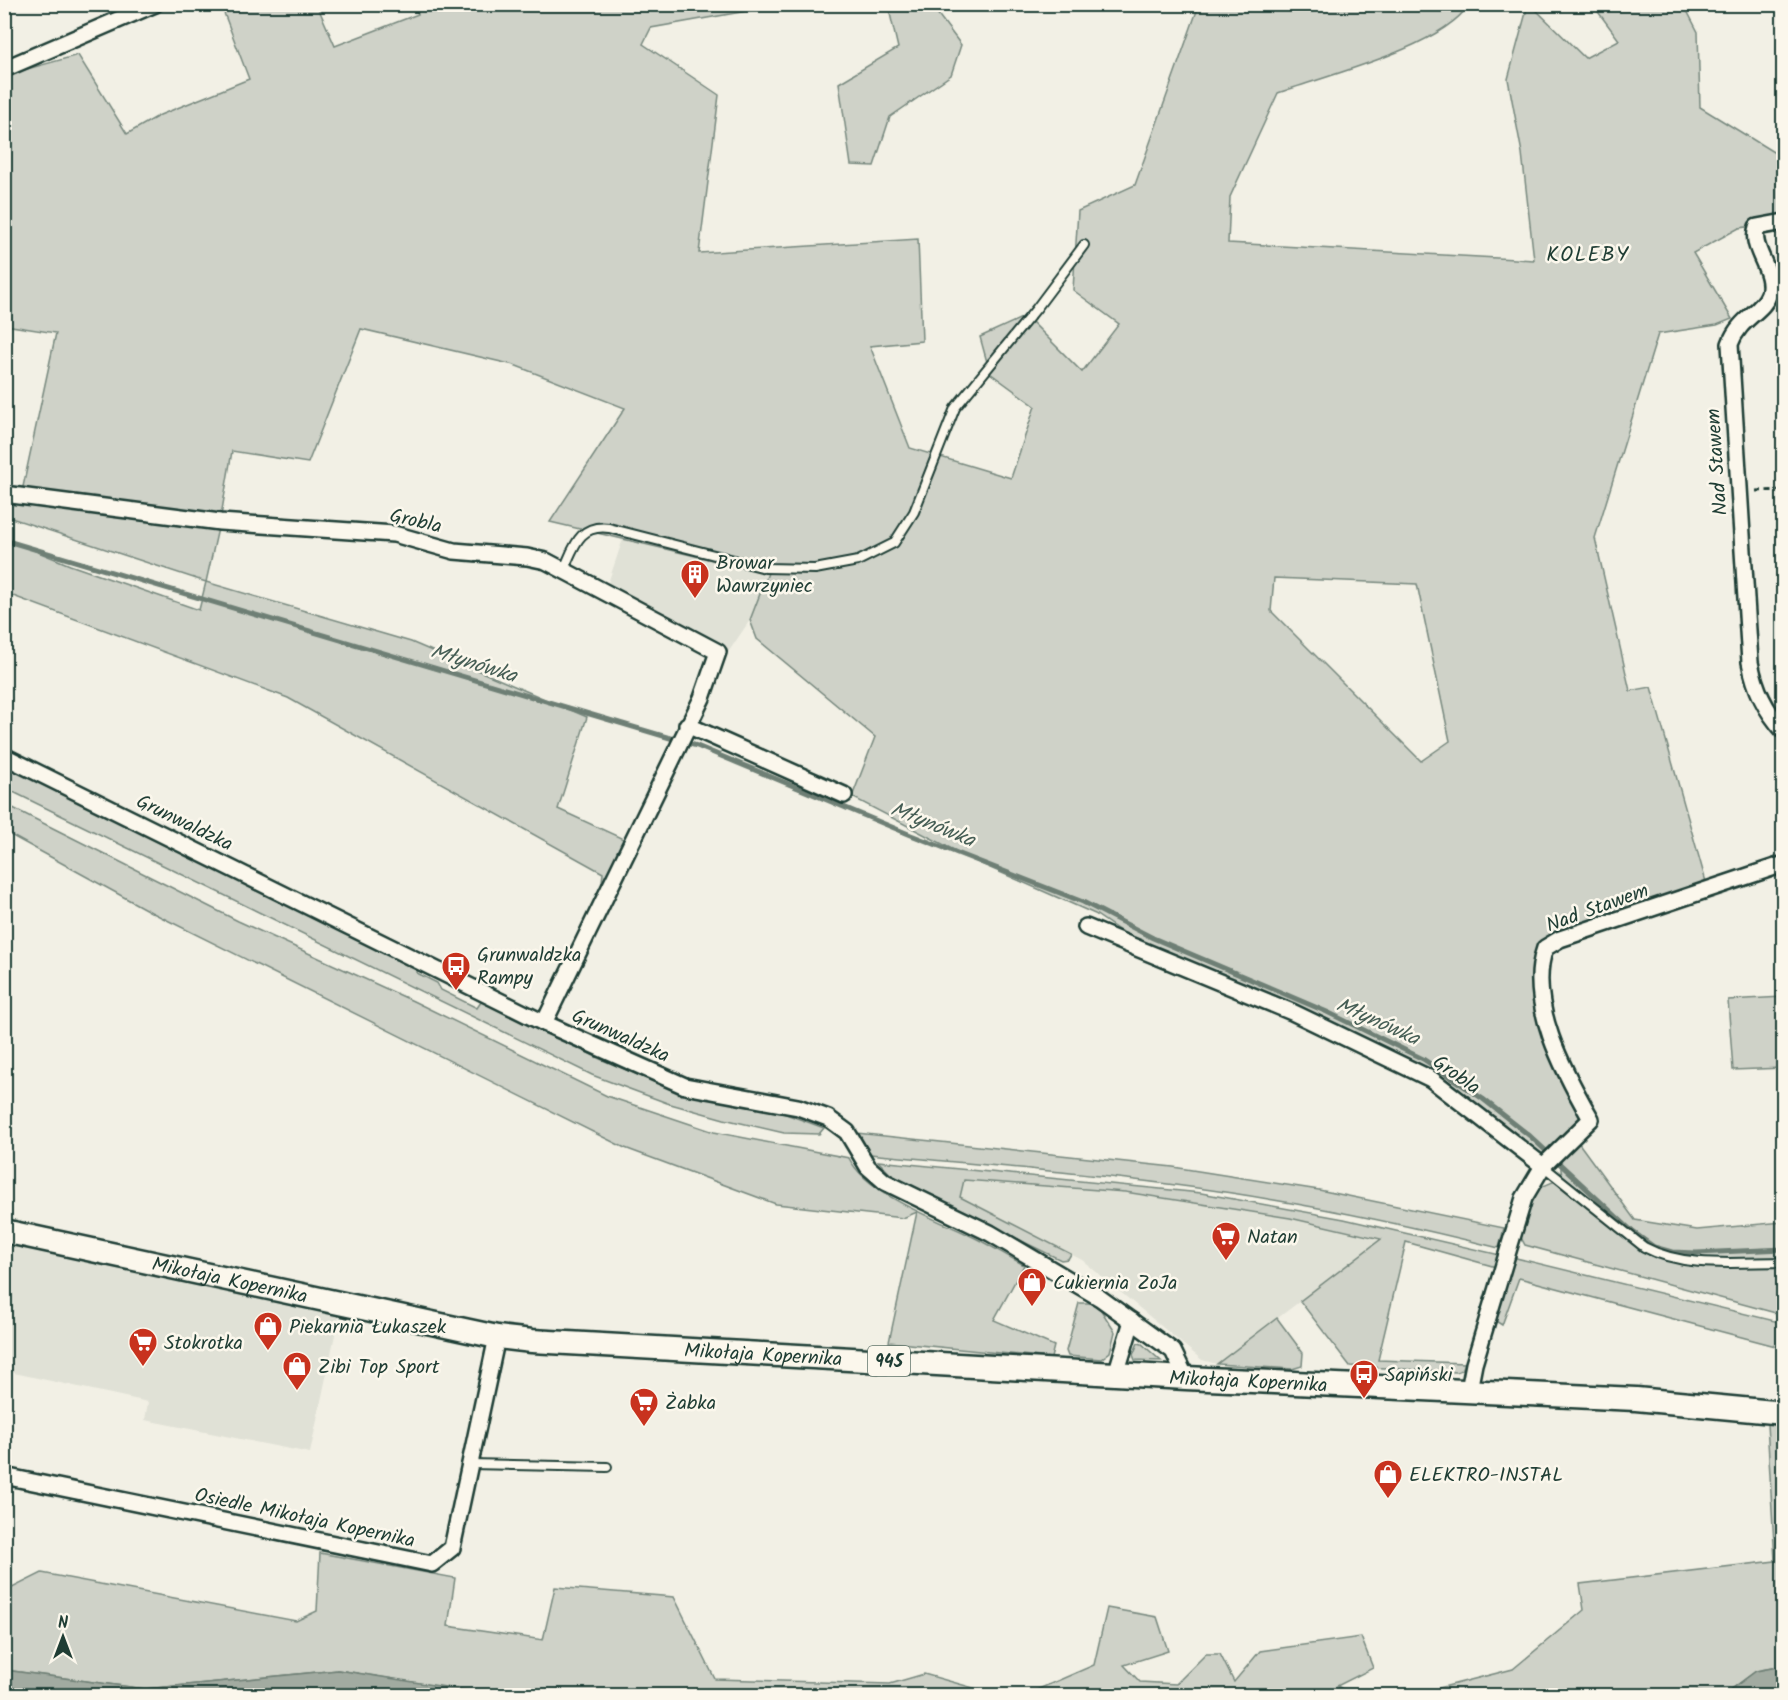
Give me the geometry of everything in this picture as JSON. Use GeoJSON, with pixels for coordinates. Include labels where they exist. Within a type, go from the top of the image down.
{"type":"FeatureCollection","features":[{"type":"Feature","properties":{"kind":"main road","name":"Mikołaja Kopernika"},"geometry":{"type":"LineString","coordinates":[[4,1231],[497,1337],[1186,1378],[1636,1399],[1784,1413]]}},
{"type":"Feature","properties":{"kind":"street"},"geometry":{"type":"LineString","coordinates":[[4,69],[155,4]]}},
{"type":"Feature","properties":{"kind":"street","name":"Nad Stawem"},"geometry":{"type":"LineString","coordinates":[[1784,222],[1757,227],[1754,236],[1769,279],[1769,292],[1765,302],[1735,329],[1730,344],[1750,662],[1755,686],[1763,704],[1784,731]]}},
{"type":"Feature","properties":{"kind":"street","name":"Grobla"},"geometry":{"type":"LineString","coordinates":[[4,494],[220,522],[394,534],[454,551],[527,556],[546,561],[718,652],[702,698],[544,1023]]}},
{"type":"Feature","properties":{"kind":"street"},"geometry":{"type":"LineString","coordinates":[[687,726],[844,795]]}},
{"type":"Feature","properties":{"kind":"street","name":"Grunwaldzka"},"geometry":{"type":"LineString","coordinates":[[4,756],[544,1023],[685,1086],[798,1107],[828,1118],[847,1132],[868,1167],[885,1182],[990,1233],[1100,1298],[1173,1351],[1186,1378]]}},
{"type":"Feature","properties":{"kind":"street","name":"Nad Stawem"},"geometry":{"type":"LineString","coordinates":[[1469,1390],[1474,1364],[1524,1198],[1544,1166],[1590,1119],[1553,1043],[1539,974],[1545,948],[1560,939],[1784,864]]}},
{"type":"Feature","properties":{"kind":"street","name":"Grobla"},"geometry":{"type":"LineString","coordinates":[[1086,927],[1292,1012],[1431,1078],[1544,1166]]}},
{"type":"Feature","properties":{"kind":"street"},"geometry":{"type":"LineString","coordinates":[[1116,1374],[1132,1321]]}},
{"type":"Feature","properties":{"kind":"street","name":"Osiedle Mikołaja Kopernika"},"geometry":{"type":"LineString","coordinates":[[4,1476],[432,1564],[452,1548],[497,1337]]}},
{"type":"Feature","properties":{"kind":"lane"},"geometry":{"type":"LineString","coordinates":[[564,571],[576,543],[586,530],[592,527],[609,528],[765,568],[781,570],[815,569],[858,561],[887,549],[900,536],[914,512],[955,408],[1036,309],[1084,245]]}},
{"type":"Feature","properties":{"kind":"lane","name":"Grobla"},"geometry":{"type":"LineString","coordinates":[[1544,1166],[1644,1247],[1658,1255],[1696,1262],[1784,1262]]}},
{"type":"Feature","properties":{"kind":"lane"},"geometry":{"type":"LineString","coordinates":[[470,1464],[607,1467]]}},
{"type":"Feature","properties":{"kind":"path"},"geometry":{"type":"LineString","coordinates":[[1739,492],[1784,490]]}},
{"type":"Feature","properties":{"kind":"shaded area"},"geometry":{"type":"Polygon","coordinates":[[[221,5],[317,5],[335,46],[418,14],[415,5],[781,5],[651,28],[643,44],[719,95],[699,253],[918,239],[922,341],[870,346],[910,448],[1011,478],[1035,406],[990,373],[980,337],[1026,316],[1082,372],[1119,324],[1073,290],[1078,211],[1135,185],[1199,5],[1469,5],[1455,20],[1409,47],[1353,69],[1278,93],[1230,197],[1228,243],[1534,260],[1522,153],[1508,79],[1528,5],[1531,5],[1585,58],[1619,40],[1593,5],[1684,5],[1698,32],[1700,107],[1783,158],[1783,222],[1739,228],[1693,253],[1732,319],[1717,325],[1658,334],[1595,538],[1630,691],[1651,687],[1708,889],[1545,948],[1539,974],[1581,1120],[1545,1159],[1437,1079],[1126,935],[1095,914],[979,863],[852,797],[875,737],[757,639],[750,620],[768,573],[550,522],[625,408],[514,365],[361,329],[308,463],[232,451],[220,522],[21,496],[56,333],[5,325],[5,75],[78,55],[127,134],[160,115],[249,79],[221,5]],[[1274,578],[1271,611],[1421,761],[1450,741],[1417,584],[1274,578]]]}},
{"type":"Feature","properties":{"kind":"shaded area"},"geometry":{"type":"Polygon","coordinates":[[[888,5],[934,5],[934,9],[961,45],[951,75],[890,117],[874,166],[851,165],[839,83],[898,48],[888,5]]]}},
{"type":"Feature","properties":{"kind":"shaded area"},"geometry":{"type":"Polygon","coordinates":[[[5,502],[219,524],[206,582],[5,516],[5,502]]]}},
{"type":"Feature","properties":{"kind":"shaded area"},"geometry":{"type":"Polygon","coordinates":[[[4,538],[70,565],[199,610],[206,582],[411,642],[587,717],[558,809],[632,843],[598,915],[603,873],[288,698],[5,593],[4,538]]]}},
{"type":"Feature","properties":{"kind":"shaded area"},"geometry":{"type":"Polygon","coordinates":[[[623,539],[768,573],[750,620],[727,654],[606,589],[623,539]]]}},
{"type":"Feature","properties":{"kind":"shaded area"},"geometry":{"type":"Polygon","coordinates":[[[4,764],[418,967],[417,973],[437,983],[441,990],[477,1008],[483,999],[598,1058],[674,1090],[775,1110],[824,1128],[819,1134],[784,1133],[667,1103],[592,1075],[5,788],[4,764]]]}},
{"type":"Feature","properties":{"kind":"shaded area"},"geometry":{"type":"Polygon","coordinates":[[[5,804],[238,921],[413,1001],[607,1096],[714,1132],[849,1158],[858,1171],[885,1193],[919,1212],[982,1241],[1024,1265],[994,1320],[1054,1346],[1051,1358],[889,1342],[917,1212],[903,1218],[776,1204],[625,1148],[151,912],[5,832],[5,804]]]}},
{"type":"Feature","properties":{"kind":"shaded area"},"geometry":{"type":"Polygon","coordinates":[[[1783,997],[1783,1068],[1733,1070],[1728,1000],[1783,997]]]}},
{"type":"Feature","properties":{"kind":"shaded area"},"geometry":{"type":"Polygon","coordinates":[[[847,1132],[1173,1167],[1319,1190],[1504,1228],[1499,1248],[1355,1215],[1217,1191],[1064,1172],[858,1153],[847,1132]]]}},
{"type":"Feature","properties":{"kind":"shaded area"},"geometry":{"type":"Polygon","coordinates":[[[1578,1142],[1635,1220],[1697,1230],[1783,1222],[1783,1259],[1714,1261],[1686,1259],[1659,1252],[1644,1244],[1614,1223],[1562,1176],[1561,1160],[1578,1142]]]}},
{"type":"Feature","properties":{"kind":"shaded area"},"geometry":{"type":"Polygon","coordinates":[[[878,1161],[1201,1193],[1344,1219],[1500,1255],[1496,1267],[1406,1242],[1378,1360],[1465,1363],[1462,1370],[1456,1372],[1350,1366],[1300,1301],[1381,1239],[1290,1218],[1125,1192],[964,1180],[960,1197],[1071,1254],[1068,1259],[1061,1260],[897,1181],[878,1161]]]}},
{"type":"Feature","properties":{"kind":"shaded area"},"geometry":{"type":"Polygon","coordinates":[[[964,1180],[1125,1192],[1290,1218],[1382,1239],[1217,1364],[1202,1360],[1082,1260],[960,1197],[964,1180]]]}},
{"type":"Feature","properties":{"kind":"shaded area"},"geometry":{"type":"Polygon","coordinates":[[[1555,1181],[1649,1255],[1673,1262],[1742,1267],[1783,1265],[1783,1315],[1525,1245],[1518,1232],[1534,1190],[1555,1181]]]}},
{"type":"Feature","properties":{"kind":"shaded area"},"geometry":{"type":"Polygon","coordinates":[[[4,1241],[340,1311],[310,1453],[145,1420],[148,1402],[5,1371],[4,1241]]]}},
{"type":"Feature","properties":{"kind":"shaded area"},"geometry":{"type":"Polygon","coordinates":[[[1512,1257],[1783,1323],[1783,1348],[1519,1278],[1502,1325],[1494,1320],[1512,1257]]]}},
{"type":"Feature","properties":{"kind":"shaded area"},"geometry":{"type":"Polygon","coordinates":[[[1079,1303],[1091,1303],[1101,1310],[1115,1332],[1110,1352],[1101,1359],[1068,1356],[1066,1351],[1079,1303]]]}},
{"type":"Feature","properties":{"kind":"shaded area"},"geometry":{"type":"Polygon","coordinates":[[[1277,1318],[1303,1353],[1302,1366],[1292,1369],[1217,1364],[1277,1318]]]}},
{"type":"Feature","properties":{"kind":"shaded area"},"geometry":{"type":"Polygon","coordinates":[[[1138,1343],[1161,1361],[1135,1360],[1133,1355],[1138,1343]]]}},
{"type":"Feature","properties":{"kind":"shaded area"},"geometry":{"type":"Polygon","coordinates":[[[1767,1424],[1783,1425],[1783,1666],[1756,1671],[1725,1694],[1674,1691],[1658,1696],[1408,1696],[1513,1669],[1584,1610],[1580,1584],[1775,1561],[1767,1424]]]}},
{"type":"Feature","properties":{"kind":"shaded area"},"geometry":{"type":"Polygon","coordinates":[[[320,1553],[455,1578],[448,1626],[543,1640],[555,1587],[674,1597],[715,1679],[890,1684],[924,1674],[984,1691],[1024,1695],[496,1696],[338,1670],[145,1689],[5,1670],[5,1602],[12,1588],[42,1573],[296,1621],[317,1611],[320,1553]]]}},
{"type":"Feature","properties":{"kind":"shaded area"},"geometry":{"type":"Polygon","coordinates":[[[1107,1608],[1157,1617],[1168,1651],[1124,1665],[1140,1682],[1176,1684],[1206,1654],[1220,1654],[1234,1682],[1260,1651],[1361,1637],[1373,1668],[1337,1686],[1353,1695],[1025,1695],[1094,1665],[1107,1608]]]}},
{"type":"Feature","properties":{"kind":"shaded area"},"geometry":{"type":"Polygon","coordinates":[[[1783,1666],[1783,1695],[1658,1695],[1673,1691],[1725,1694],[1756,1671],[1783,1666]]]}},
{"type":"Feature","properties":{"kind":"shaded area"},"geometry":{"type":"Polygon","coordinates":[[[5,1670],[145,1689],[338,1670],[496,1695],[5,1695],[5,1670]]]}},
{"type":"Feature","properties":{"kind":"waterway","name":"Młynówka"},"geometry":{"type":"LineString","coordinates":[[4,540],[697,746],[911,835],[1083,902],[1153,938],[1327,1012],[1423,1059],[1483,1099],[1530,1136],[1633,1232],[1654,1247],[1672,1252],[1696,1253],[1784,1249]]}},
{"type":"Feature","properties":{"kind":"place","name":"Browar Wawrzyniec"},"geometry":{"type":"Point","coordinates":[695,600]}},
{"type":"Feature","properties":{"kind":"place","name":"Grunwaldzka Rampy"},"geometry":{"type":"Point","coordinates":[456,992]}},
{"type":"Feature","properties":{"kind":"place","name":"Natan"},"geometry":{"type":"Point","coordinates":[1226,1262]}},
{"type":"Feature","properties":{"kind":"place","name":"Cukiernia ZoJa"},"geometry":{"type":"Point","coordinates":[1032,1308]}},
{"type":"Feature","properties":{"kind":"place","name":"Piekarnia Łukaszek"},"geometry":{"type":"Point","coordinates":[268,1352]}},
{"type":"Feature","properties":{"kind":"place","name":"Stokrotka"},"geometry":{"type":"Point","coordinates":[143,1368]}},
{"type":"Feature","properties":{"kind":"place","name":"Zibi Top Sport"},"geometry":{"type":"Point","coordinates":[297,1392]}},
{"type":"Feature","properties":{"kind":"place","name":"Sapiński"},"geometry":{"type":"Point","coordinates":[1364,1400]}},
{"type":"Feature","properties":{"kind":"place","name":"Żabka"},"geometry":{"type":"Point","coordinates":[644,1428]}},
{"type":"Feature","properties":{"kind":"place","name":"ELEKTRO-INSTAL"},"geometry":{"type":"Point","coordinates":[1388,1500]}},
{"type":"Feature","properties":{"kind":"district","name":"KOLEBY"},"geometry":{"type":"Point","coordinates":[1588,254]}}]}
